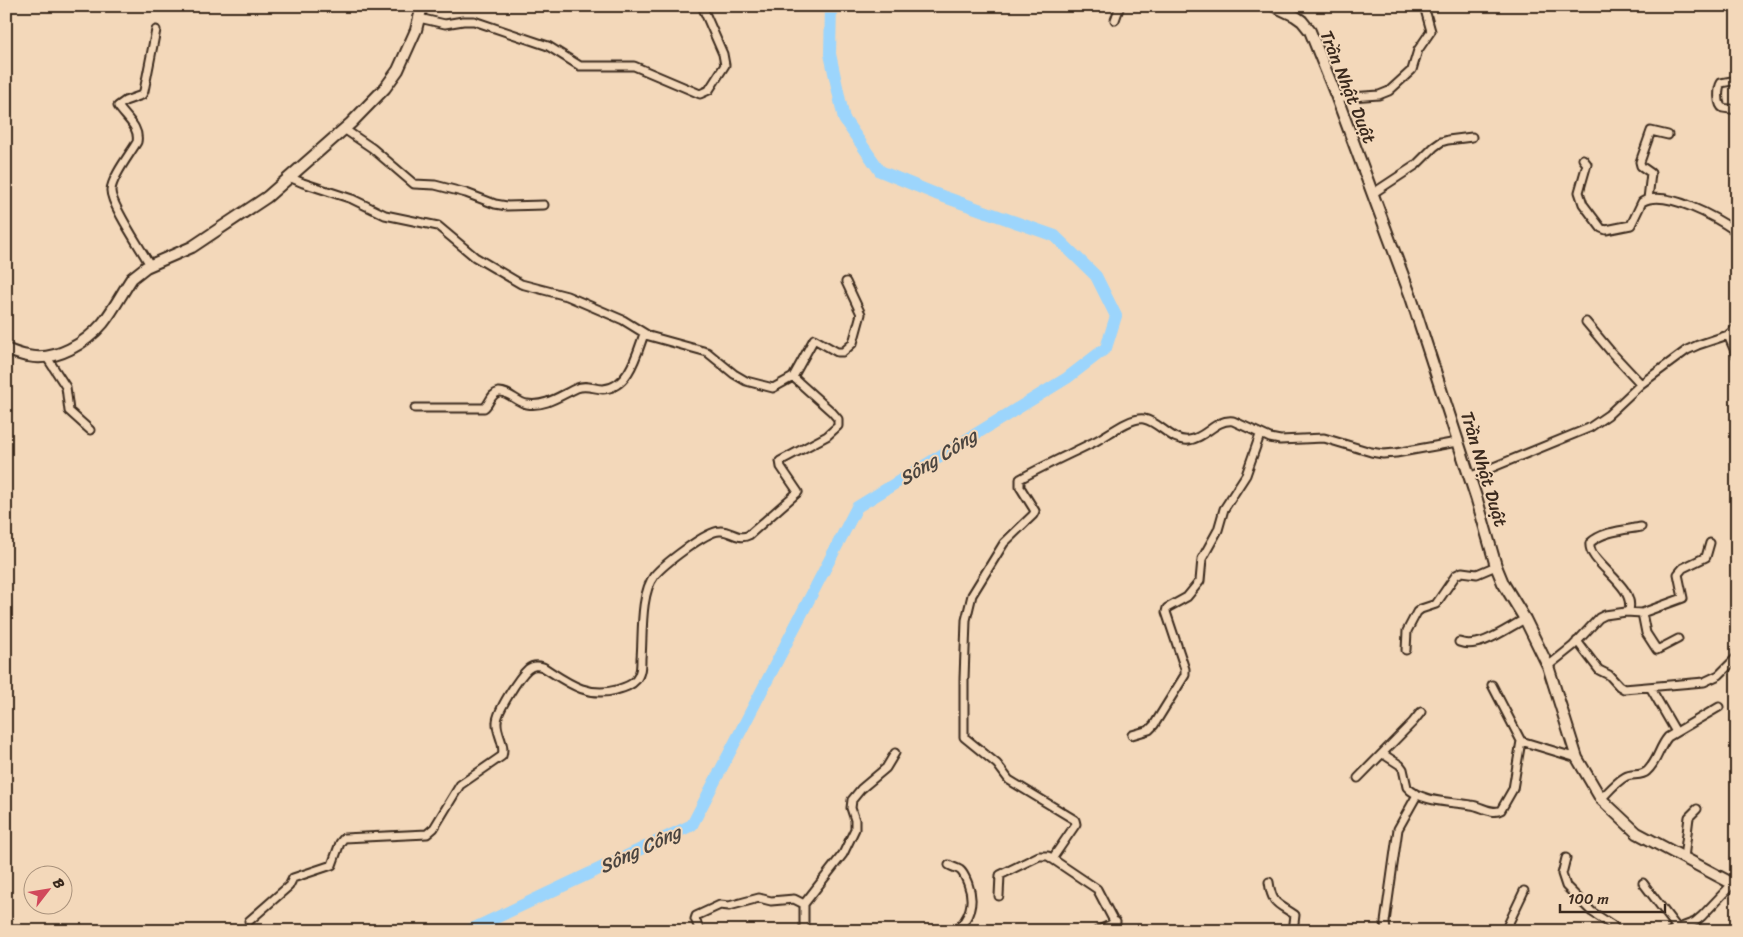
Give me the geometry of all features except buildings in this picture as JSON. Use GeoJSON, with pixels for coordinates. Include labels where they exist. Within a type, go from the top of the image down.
{"type":"FeatureCollection","features":[{"type":"Feature","properties":{"kind":"main road"},"geometry":{"type":"LineString","coordinates":[[6,349],[28,356],[46,356],[70,349],[93,333],[103,322],[138,272],[192,247],[267,197],[344,129],[385,88],[398,70],[407,52],[422,6]]}},
{"type":"Feature","properties":{"kind":"main road","name":"Trần Nhật Duật"},"geometry":{"type":"LineString","coordinates":[[1274,6],[1302,21],[1310,32],[1337,98],[1411,297],[1470,477],[1496,566],[1503,583],[1548,666],[1577,758],[1601,799],[1637,833],[1736,883]]}},
{"type":"Feature","properties":{"kind":"street"},"geometry":{"type":"LineString","coordinates":[[419,18],[445,24],[474,21],[548,46],[580,66],[634,66],[700,94],[709,90],[725,65],[723,54],[702,6]]}},
{"type":"Feature","properties":{"kind":"street"},"geometry":{"type":"LineString","coordinates":[[1115,20],[1120,6]]}},
{"type":"Feature","properties":{"kind":"street"},"geometry":{"type":"LineString","coordinates":[[1337,98],[1384,93],[1409,74],[1418,50],[1431,31],[1424,6]]}},
{"type":"Feature","properties":{"kind":"street"},"geometry":{"type":"LineString","coordinates":[[150,265],[116,206],[111,190],[137,142],[138,136],[134,126],[118,106],[125,101],[142,96],[156,30]]}},
{"type":"Feature","properties":{"kind":"street"},"geometry":{"type":"LineString","coordinates":[[1737,80],[1721,83],[1719,87],[1720,105],[1723,108],[1737,110]]}},
{"type":"Feature","properties":{"kind":"street"},"geometry":{"type":"LineString","coordinates":[[344,129],[372,148],[414,184],[435,185],[507,206],[544,205]]}},
{"type":"Feature","properties":{"kind":"street"},"geometry":{"type":"LineString","coordinates":[[1648,199],[1651,173],[1641,166],[1640,162],[1651,131],[1668,135]]}},
{"type":"Feature","properties":{"kind":"street"},"geometry":{"type":"LineString","coordinates":[[1372,194],[1416,165],[1440,142],[1472,137]]}},
{"type":"Feature","properties":{"kind":"street"},"geometry":{"type":"LineString","coordinates":[[1583,159],[1587,164],[1579,192],[1582,201],[1601,228],[1606,230],[1631,225],[1639,206],[1654,197],[1672,200],[1716,218],[1737,232]]}},
{"type":"Feature","properties":{"kind":"street"},"geometry":{"type":"LineString","coordinates":[[289,177],[303,184],[352,200],[385,215],[438,226],[475,257],[521,284],[566,296],[623,320],[644,334],[707,352],[734,374],[746,381],[773,388],[793,377],[814,339],[837,352],[843,352],[854,343],[861,314],[846,282]]}},
{"type":"Feature","properties":{"kind":"street"},"geometry":{"type":"LineString","coordinates":[[1586,322],[1641,384]]}},
{"type":"Feature","properties":{"kind":"street"},"geometry":{"type":"LineString","coordinates":[[1470,477],[1589,428],[1608,415],[1641,384],[1691,348],[1728,335],[1737,327]]}},
{"type":"Feature","properties":{"kind":"street"},"geometry":{"type":"LineString","coordinates":[[415,408],[484,408],[488,406],[494,394],[499,392],[519,401],[533,404],[558,399],[581,387],[603,389],[612,387],[627,374],[633,364],[644,334]]}},
{"type":"Feature","properties":{"kind":"street"},"geometry":{"type":"LineString","coordinates":[[1728,335],[1737,356]]}},
{"type":"Feature","properties":{"kind":"street"},"geometry":{"type":"LineString","coordinates":[[46,356],[66,387],[69,411],[90,430]]}},
{"type":"Feature","properties":{"kind":"street"},"geometry":{"type":"LineString","coordinates":[[249,921],[289,886],[293,878],[332,865],[340,843],[344,838],[427,834],[434,828],[460,785],[502,756],[504,748],[497,729],[498,714],[528,669],[537,665],[543,667],[574,687],[583,690],[608,692],[633,684],[640,673],[644,610],[654,576],[694,542],[715,532],[724,531],[741,537],[749,535],[798,492],[781,467],[780,461],[822,439],[838,426],[838,418],[793,377]]}},
{"type":"Feature","properties":{"kind":"street"},"geometry":{"type":"LineString","coordinates":[[1052,859],[1076,824],[1075,820],[1009,780],[997,764],[966,740],[964,733],[967,617],[972,595],[1004,543],[1035,511],[1020,487],[1020,479],[1137,419],[1149,421],[1174,436],[1188,440],[1227,420],[1233,421],[1260,435],[1280,440],[1324,438],[1384,454],[1457,442]]}},
{"type":"Feature","properties":{"kind":"street"},"geometry":{"type":"LineString","coordinates":[[1132,735],[1149,730],[1183,680],[1184,668],[1166,612],[1167,608],[1187,597],[1200,581],[1202,558],[1218,530],[1224,509],[1246,474],[1260,435]]}},
{"type":"Feature","properties":{"kind":"street"},"geometry":{"type":"LineString","coordinates":[[1626,612],[1629,610],[1630,605],[1626,592],[1594,555],[1589,546],[1596,538],[1616,532],[1641,528]]}},
{"type":"Feature","properties":{"kind":"street"},"geometry":{"type":"LineString","coordinates":[[1548,666],[1577,641],[1599,618],[1605,615],[1626,612],[1642,613],[1683,598],[1678,574],[1683,568],[1706,557],[1710,543]]}},
{"type":"Feature","properties":{"kind":"street"},"geometry":{"type":"LineString","coordinates":[[1406,650],[1407,631],[1417,612],[1436,604],[1456,575],[1462,572],[1477,574],[1496,566]]}},
{"type":"Feature","properties":{"kind":"street"},"geometry":{"type":"LineString","coordinates":[[1642,613],[1646,632],[1657,650],[1678,640]]}},
{"type":"Feature","properties":{"kind":"street"},"geometry":{"type":"LineString","coordinates":[[1459,642],[1472,644],[1489,639],[1524,619]]}},
{"type":"Feature","properties":{"kind":"street"},"geometry":{"type":"LineString","coordinates":[[1577,641],[1596,667],[1611,677],[1621,689],[1704,682],[1719,675],[1737,657]]}},
{"type":"Feature","properties":{"kind":"street"},"geometry":{"type":"LineString","coordinates":[[1382,754],[1403,768],[1407,787],[1417,795],[1498,812],[1513,789],[1521,741],[1492,686]]}},
{"type":"Feature","properties":{"kind":"street"},"geometry":{"type":"LineString","coordinates":[[1650,687],[1676,732]]}},
{"type":"Feature","properties":{"kind":"street"},"geometry":{"type":"LineString","coordinates":[[1601,799],[1622,779],[1630,775],[1640,775],[1647,772],[1659,756],[1664,742],[1676,732],[1719,707]]}},
{"type":"Feature","properties":{"kind":"street"},"geometry":{"type":"LineString","coordinates":[[1358,778],[1413,722],[1420,712]]}},
{"type":"Feature","properties":{"kind":"street"},"geometry":{"type":"LineString","coordinates":[[1521,741],[1577,758]]}},
{"type":"Feature","properties":{"kind":"street"},"geometry":{"type":"LineString","coordinates":[[804,931],[804,904],[847,848],[855,825],[851,808],[852,800],[861,789],[886,768],[894,754]]}},
{"type":"Feature","properties":{"kind":"street"},"geometry":{"type":"LineString","coordinates":[[1386,931],[1385,922],[1398,829],[1417,795]]}},
{"type":"Feature","properties":{"kind":"street"},"geometry":{"type":"LineString","coordinates":[[1684,858],[1689,817],[1697,810]]}},
{"type":"Feature","properties":{"kind":"street"},"geometry":{"type":"LineString","coordinates":[[999,896],[999,878],[1003,872],[1039,856],[1048,856],[1060,866],[1097,889],[1116,922],[1119,931]]}},
{"type":"Feature","properties":{"kind":"street"},"geometry":{"type":"LineString","coordinates":[[1566,858],[1562,874],[1566,886],[1592,912],[1612,925],[1617,931]]}},
{"type":"Feature","properties":{"kind":"street"},"geometry":{"type":"LineString","coordinates":[[949,865],[959,870],[965,877],[971,894],[972,904],[970,913],[956,931]]}},
{"type":"Feature","properties":{"kind":"street"},"geometry":{"type":"LineString","coordinates":[[1269,882],[1271,897],[1295,916],[1293,931]]}},
{"type":"Feature","properties":{"kind":"street"},"geometry":{"type":"LineString","coordinates":[[1643,883],[1674,930],[1695,922],[1736,883]]}},
{"type":"Feature","properties":{"kind":"street"},"geometry":{"type":"LineString","coordinates":[[1505,931],[1524,891]]}},
{"type":"Feature","properties":{"kind":"street"},"geometry":{"type":"LineString","coordinates":[[700,931],[695,919],[696,916],[720,905],[729,906],[759,898],[771,901],[794,899],[804,904]]}},
{"type":"Feature","properties":{"kind":"street"},"geometry":{"type":"LineString","coordinates":[[1097,931],[1116,922]]}},
{"type":"Feature","properties":{"kind":"waterway","name":"Sông Công"},"geometry":{"type":"LineString","coordinates":[[468,931],[692,825],[857,507],[1067,378],[1106,348],[1116,316],[1096,276],[1055,236],[936,194],[880,171],[844,119],[830,54],[831,6]]}}]}
